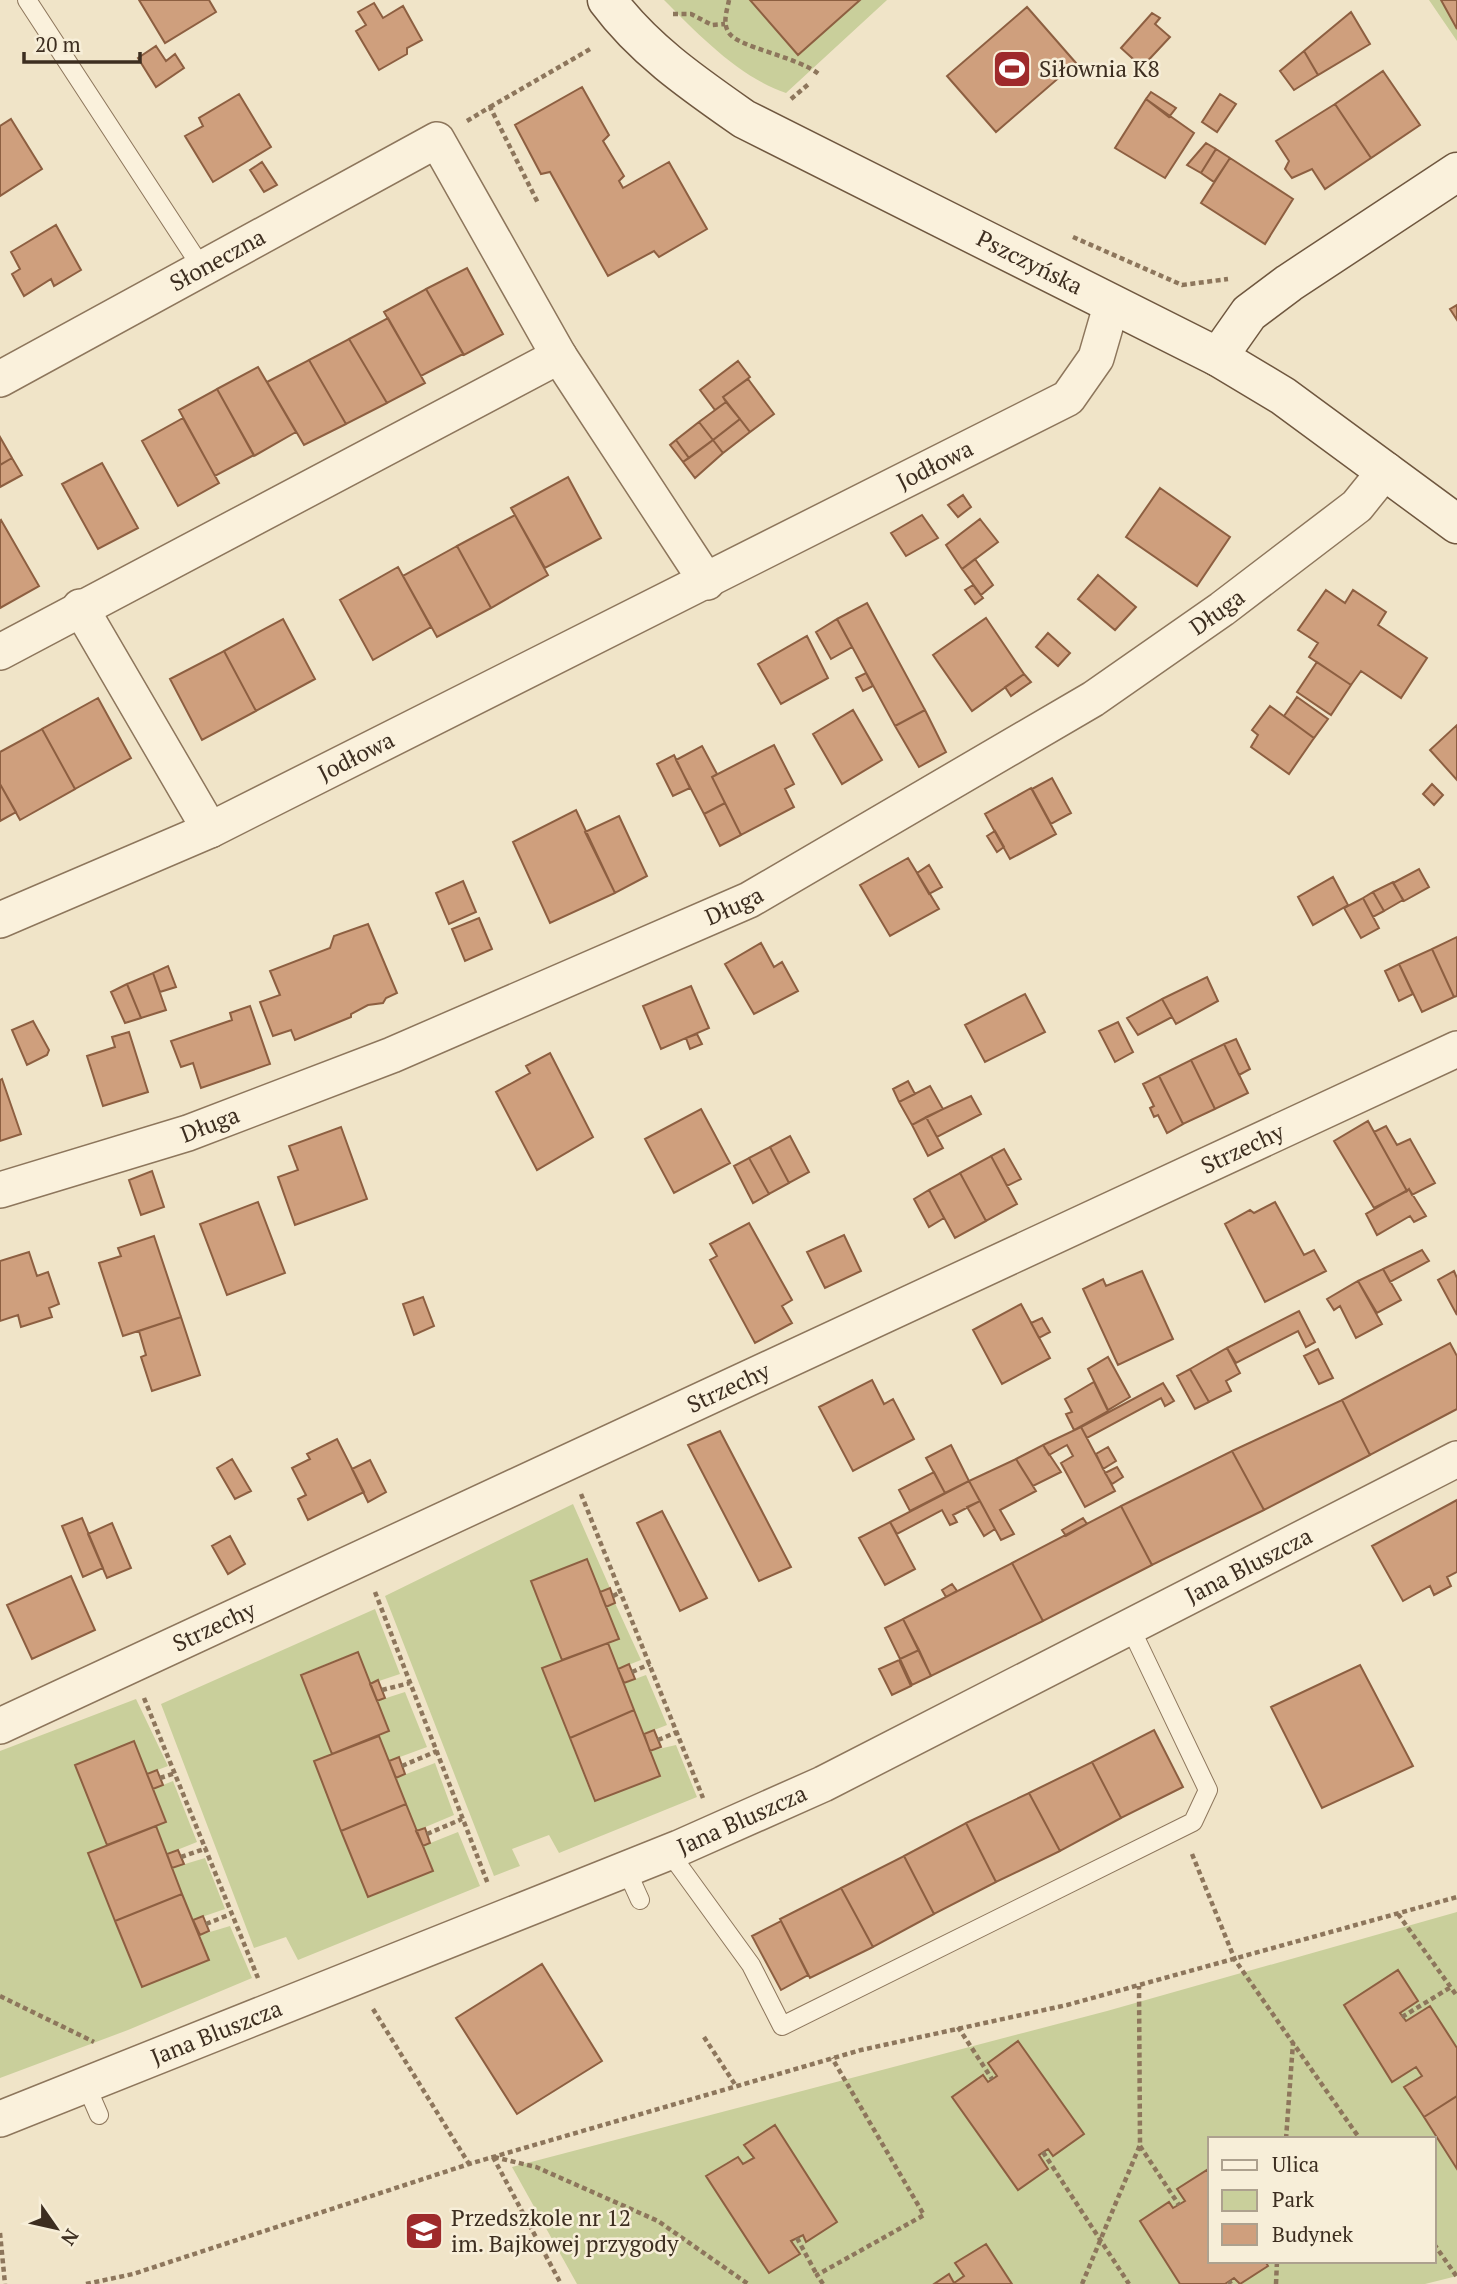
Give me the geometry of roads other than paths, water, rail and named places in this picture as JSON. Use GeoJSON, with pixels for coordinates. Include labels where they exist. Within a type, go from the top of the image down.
{"type":"FeatureCollection","features":[{"type":"Feature","properties":{"kind":"street","name":"Pszczyńska"},"geometry":{"type":"LineString","coordinates":[[607,0],[626,26],[684,77],[744,118],[1218,357],[1283,396],[1457,524]]}},
{"type":"Feature","properties":{"kind":"street","name":"Słoneczna"},"geometry":{"type":"LineString","coordinates":[[0,379],[436,140],[559,356]]}},
{"type":"Feature","properties":{"kind":"street"},"geometry":{"type":"LineString","coordinates":[[1218,357],[1249,313],[1457,172]]}},
{"type":"Feature","properties":{"kind":"street","name":"Jodłowa"},"geometry":{"type":"LineString","coordinates":[[0,920],[210,830],[1068,398],[1096,358],[1112,303]]}},
{"type":"Feature","properties":{"kind":"street"},"geometry":{"type":"LineString","coordinates":[[0,652],[80,607],[559,356],[707,582]]}},
{"type":"Feature","properties":{"kind":"street","name":"Długa"},"geometry":{"type":"LineString","coordinates":[[0,1190],[188,1133],[392,1055],[749,900],[1093,699],[1222,610],[1357,506],[1386,470]]}},
{"type":"Feature","properties":{"kind":"street"},"geometry":{"type":"LineString","coordinates":[[80,607],[210,830]]}},
{"type":"Feature","properties":{"kind":"street","name":"Strzechy"},"geometry":{"type":"LineString","coordinates":[[0,1726],[1457,1049]]}},
{"type":"Feature","properties":{"kind":"street","name":"Jana Bluszcza"},"geometry":{"type":"LineString","coordinates":[[0,2119],[92,2100],[633,1885],[669,1852],[823,1784],[1457,1459]]}},
{"type":"Feature","properties":{"kind":"lane"},"geometry":{"type":"LineString","coordinates":[[27,0],[202,268]]}},
{"type":"Feature","properties":{"kind":"lane"},"geometry":{"type":"LineString","coordinates":[[669,1852],[679,1871],[751,1965],[782,2026],[1193,1822],[1208,1790],[1130,1627]]}},
{"type":"Feature","properties":{"kind":"place","name":"Siłownia K8"},"geometry":{"type":"Point","coordinates":[1012,69]}},
{"type":"Feature","properties":{"kind":"place","name":"Przedszkole nr 12 im. Bajkowej przygody"},"geometry":{"type":"Point","coordinates":[424,2231]}}]}
